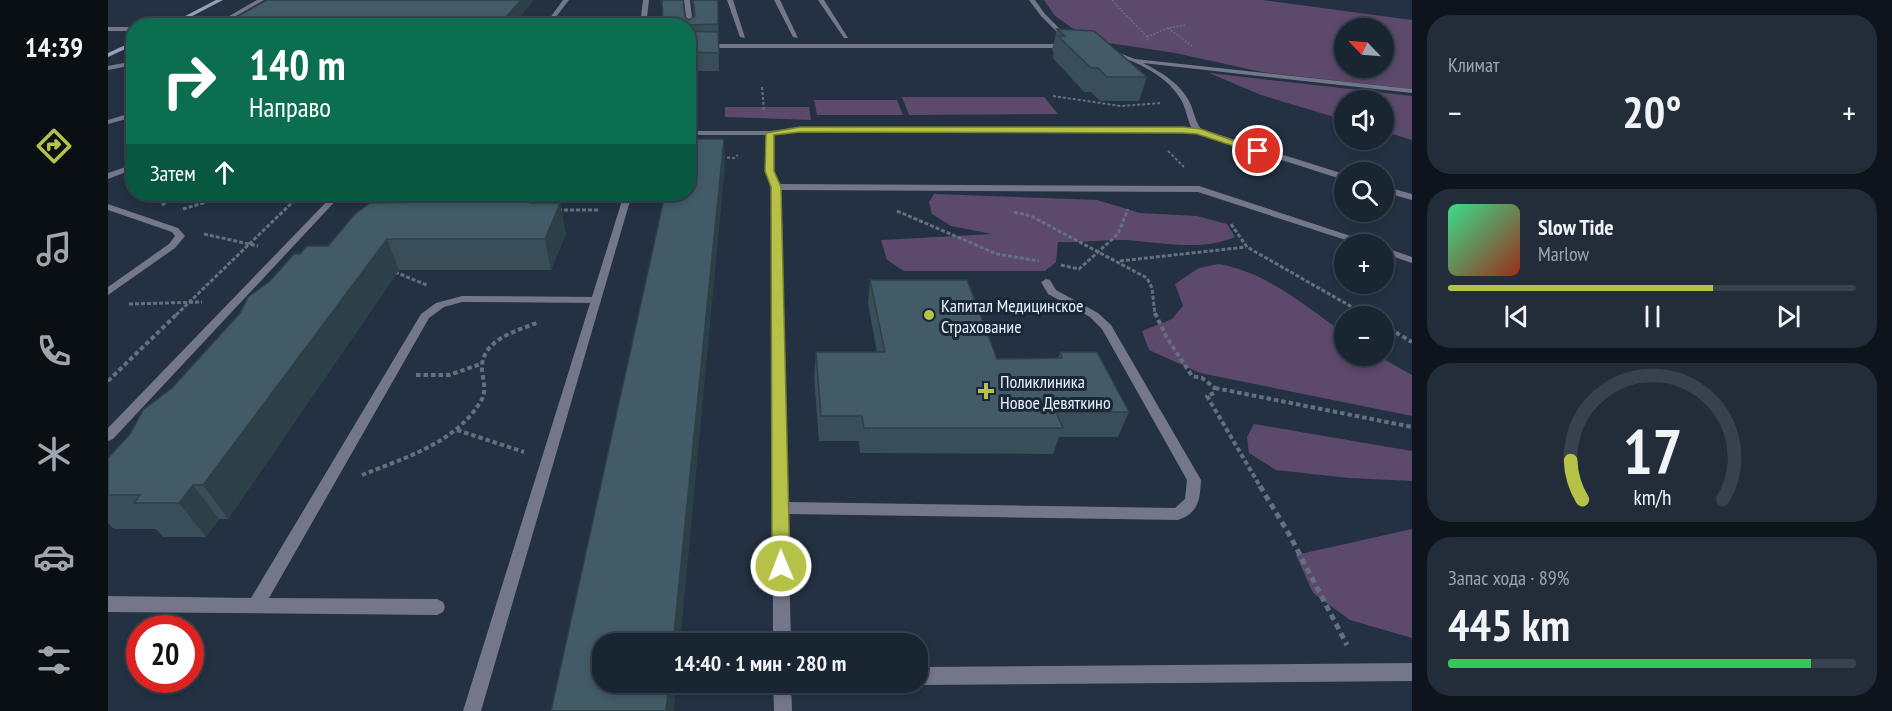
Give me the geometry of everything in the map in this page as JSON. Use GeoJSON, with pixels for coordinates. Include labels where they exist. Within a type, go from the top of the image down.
{"type":"FeatureCollection","features":[{"type":"Feature","properties":{"kind":"main road"},"geometry":{"type":"LineString","coordinates":[[184,18],[220,0]]}},
{"type":"Feature","properties":{"kind":"main road"},"geometry":{"type":"LineString","coordinates":[[108,55],[126,47]]}},
{"type":"Feature","properties":{"kind":"street"},"geometry":{"type":"LineString","coordinates":[[228,18],[261,0]]}},
{"type":"Feature","properties":{"kind":"street"},"geometry":{"type":"LineString","coordinates":[[552,18],[566,0]]}},
{"type":"Feature","properties":{"kind":"street"},"geometry":{"type":"LineString","coordinates":[[644,18],[646,0]]}},
{"type":"Feature","properties":{"kind":"street"},"geometry":{"type":"LineString","coordinates":[[687,0],[689,18]]}},
{"type":"Feature","properties":{"kind":"street"},"geometry":{"type":"LineString","coordinates":[[730,0],[743,37]]}},
{"type":"Feature","properties":{"kind":"street"},"geometry":{"type":"LineString","coordinates":[[777,0],[796,37]]}},
{"type":"Feature","properties":{"kind":"street"},"geometry":{"type":"LineString","coordinates":[[821,0],[846,37]]}},
{"type":"Feature","properties":{"kind":"street"},"geometry":{"type":"LineString","coordinates":[[696,46],[1074,46],[1043,15],[1032,0]]}},
{"type":"Feature","properties":{"kind":"street"},"geometry":{"type":"LineString","coordinates":[[108,29],[126,29]]}},
{"type":"Feature","properties":{"kind":"street"},"geometry":{"type":"LineString","coordinates":[[1099,48],[1137,60],[1182,94],[1191,123],[1198,131]]}},
{"type":"Feature","properties":{"kind":"street"},"geometry":{"type":"LineString","coordinates":[[1137,60],[1149,59],[1262,75],[1412,91]]}},
{"type":"Feature","properties":{"kind":"street"},"geometry":{"type":"LineString","coordinates":[[108,68],[126,65]]}},
{"type":"Feature","properties":{"kind":"street"},"geometry":{"type":"LineString","coordinates":[[108,122],[126,116]]}},
{"type":"Feature","properties":{"kind":"street"},"geometry":{"type":"LineString","coordinates":[[696,133],[770,133],[800,129],[1198,131],[1334,174]]}},
{"type":"Feature","properties":{"kind":"street"},"geometry":{"type":"LineString","coordinates":[[770,133],[770,171],[776,187],[782,633]]}},
{"type":"Feature","properties":{"kind":"street"},"geometry":{"type":"LineString","coordinates":[[108,176],[126,169]]}},
{"type":"Feature","properties":{"kind":"street"},"geometry":{"type":"LineString","coordinates":[[776,187],[1181,187],[1213,192],[1337,234]]}},
{"type":"Feature","properties":{"kind":"street"},"geometry":{"type":"LineString","coordinates":[[1394,192],[1412,197]]}},
{"type":"Feature","properties":{"kind":"street"},"geometry":{"type":"LineString","coordinates":[[108,436],[331,201]]}},
{"type":"Feature","properties":{"kind":"street"},"geometry":{"type":"LineString","coordinates":[[472,711],[626,201]]}},
{"type":"Feature","properties":{"kind":"street"},"geometry":{"type":"LineString","coordinates":[[108,207],[175,230],[180,236],[172,246],[108,292]]}},
{"type":"Feature","properties":{"kind":"street"},"geometry":{"type":"LineString","coordinates":[[1394,254],[1412,260]]}},
{"type":"Feature","properties":{"kind":"street"},"geometry":{"type":"LineString","coordinates":[[780,508],[1178,514],[1192,502],[1194,480],[1107,327],[1094,315],[1052,292],[1046,282]]}},
{"type":"Feature","properties":{"kind":"street"},"geometry":{"type":"LineString","coordinates":[[256,604],[425,316],[440,305],[462,299],[596,300]]}},
{"type":"Feature","properties":{"kind":"street"},"geometry":{"type":"LineString","coordinates":[[108,604],[437,607]]}},
{"type":"Feature","properties":{"kind":"street"},"geometry":{"type":"LineString","coordinates":[[928,676],[1412,672]]}},
{"type":"Feature","properties":{"kind":"street"},"geometry":{"type":"LineString","coordinates":[[782,693],[783,711]]}},
{"type":"Feature","properties":{"kind":"path"},"geometry":{"type":"LineString","coordinates":[[1112,0],[1147,37],[1149,59]]}},
{"type":"Feature","properties":{"kind":"path"},"geometry":{"type":"LineString","coordinates":[[1147,37],[1168,28],[1187,25]]}},
{"type":"Feature","properties":{"kind":"path"},"geometry":{"type":"LineString","coordinates":[[1053,96],[1079,98],[1105,105],[1152,106],[1185,99]]}},
{"type":"Feature","properties":{"kind":"path"},"geometry":{"type":"LineString","coordinates":[[1055,264],[1078,269],[1118,234],[1134,194],[1187,170]]}},
{"type":"Feature","properties":{"kind":"path"},"geometry":{"type":"LineString","coordinates":[[1213,192],[1214,198],[1246,247],[1350,306]]}},
{"type":"Feature","properties":{"kind":"path"},"geometry":{"type":"LineString","coordinates":[[166,201],[162,205],[168,209]]}},
{"type":"Feature","properties":{"kind":"path"},"geometry":{"type":"LineString","coordinates":[[175,210],[192,207],[206,201]]}},
{"type":"Feature","properties":{"kind":"path"},"geometry":{"type":"LineString","coordinates":[[108,381],[294,201]]}},
{"type":"Feature","properties":{"kind":"path"},"geometry":{"type":"LineString","coordinates":[[888,208],[997,254],[1044,262]]}},
{"type":"Feature","properties":{"kind":"path"},"geometry":{"type":"LineString","coordinates":[[551,210],[623,211]]}},
{"type":"Feature","properties":{"kind":"path"},"geometry":{"type":"LineString","coordinates":[[180,236],[198,233],[266,249],[286,249]]}},
{"type":"Feature","properties":{"kind":"path"},"geometry":{"type":"LineString","coordinates":[[1119,261],[1246,247]]}},
{"type":"Feature","properties":{"kind":"path"},"geometry":{"type":"LineString","coordinates":[[395,272],[433,288],[440,305]]}},
{"type":"Feature","properties":{"kind":"path"},"geometry":{"type":"LineString","coordinates":[[322,491],[416,453],[457,430],[481,400],[486,381],[482,364],[489,349],[507,335],[545,319],[552,313],[557,300]]}},
{"type":"Feature","properties":{"kind":"path"},"geometry":{"type":"LineString","coordinates":[[120,304],[236,301]]}},
{"type":"Feature","properties":{"kind":"path"},"geometry":{"type":"LineString","coordinates":[[1394,331],[1412,342]]}},
{"type":"Feature","properties":{"kind":"path"},"geometry":{"type":"LineString","coordinates":[[393,369],[436,378],[456,375],[482,364]]}},
{"type":"Feature","properties":{"kind":"path"},"geometry":{"type":"LineString","coordinates":[[1215,388],[1412,427]]}},
{"type":"Feature","properties":{"kind":"path"},"geometry":{"type":"LineString","coordinates":[[457,430],[487,439],[505,448],[549,457]]}},
{"type":"Feature","properties":{"kind":"shaded area"},"geometry":{"type":"Polygon","coordinates":[[[1044,0],[1262,0],[1412,20],[1412,89],[1262,72],[1175,53],[1089,40],[1055,16],[1044,0]]]}},
{"type":"Feature","properties":{"kind":"shaded area"},"geometry":{"type":"Polygon","coordinates":[[[1209,73],[1359,90],[1334,90],[1334,117],[1261,95],[1209,73]]]}},
{"type":"Feature","properties":{"kind":"shaded area"},"geometry":{"type":"Polygon","coordinates":[[[1394,94],[1412,96],[1412,140],[1394,134],[1394,94]]]}},
{"type":"Feature","properties":{"kind":"shaded area"},"geometry":{"type":"Polygon","coordinates":[[[902,97],[1044,97],[1058,114],[909,115],[902,97]]]}},
{"type":"Feature","properties":{"kind":"shaded area"},"geometry":{"type":"Polygon","coordinates":[[[814,100],[897,100],[903,115],[817,115],[814,100]]]}},
{"type":"Feature","properties":{"kind":"shaded area"},"geometry":{"type":"Polygon","coordinates":[[[725,107],[809,107],[811,120],[725,117],[725,107]]]}},
{"type":"Feature","properties":{"kind":"shaded area"},"geometry":{"type":"Polygon","coordinates":[[[934,194],[1097,200],[1140,213],[1197,216],[1227,224],[1235,237],[1222,242],[1194,245],[1124,240],[1058,242],[1056,262],[1045,271],[904,271],[887,260],[881,240],[992,234],[951,226],[932,214],[929,202],[934,194]]]}},
{"type":"Feature","properties":{"kind":"shaded area"},"geometry":{"type":"Polygon","coordinates":[[[1218,264],[1252,274],[1284,291],[1334,326],[1334,366],[1394,365],[1412,375],[1412,416],[1200,373],[1149,350],[1142,331],[1172,319],[1183,306],[1175,284],[1199,268],[1218,264]]]}},
{"type":"Feature","properties":{"kind":"shaded area"},"geometry":{"type":"Polygon","coordinates":[[[1254,424],[1412,451],[1412,481],[1349,478],[1276,470],[1249,453],[1247,437],[1254,424]]]}},
{"type":"Feature","properties":{"kind":"shaded area"},"geometry":{"type":"Polygon","coordinates":[[[1412,529],[1412,638],[1350,620],[1313,593],[1296,555],[1412,529]]]}},
{"type":"Feature","properties":{"kind":"building"},"geometry":{"type":"Polygon","coordinates":[[[267,0],[521,0],[505,18],[234,18],[267,0]]]}},
{"type":"Feature","properties":{"kind":"building"},"geometry":{"type":"Polygon","coordinates":[[[662,0],[683,0],[686,18],[663,18],[662,0]]]}},
{"type":"Feature","properties":{"kind":"building"},"geometry":{"type":"Polygon","coordinates":[[[693,0],[718,0],[718,24],[696,25],[696,18],[692,18],[695,16],[693,0]]]}},
{"type":"Feature","properties":{"kind":"building"},"geometry":{"type":"Polygon","coordinates":[[[1057,29],[1094,31],[1147,77],[1107,77],[1098,68],[1091,68],[1058,36],[1065,36],[1057,29]]]}},
{"type":"Feature","properties":{"kind":"building"},"geometry":{"type":"Polygon","coordinates":[[[696,31],[718,32],[719,53],[696,52],[696,31]]]}},
{"type":"Feature","properties":{"kind":"building"},"geometry":{"type":"Polygon","coordinates":[[[696,139],[724,139],[674,633],[592,633],[592,693],[668,693],[666,711],[551,711],[663,201],[696,201],[696,139]]]}},
{"type":"Feature","properties":{"kind":"building"},"geometry":{"type":"Polygon","coordinates":[[[531,201],[530,203],[560,203],[545,239],[387,239],[203,485],[193,485],[179,503],[134,503],[140,495],[108,495],[108,458],[130,434],[143,410],[172,388],[240,313],[248,297],[270,281],[294,254],[300,254],[307,246],[328,246],[355,214],[370,203],[531,201]]]}},
{"type":"Feature","properties":{"kind":"building"},"geometry":{"type":"Polygon","coordinates":[[[870,280],[967,280],[997,359],[1062,358],[1060,352],[1097,352],[1129,412],[1056,412],[1063,428],[864,428],[862,416],[821,416],[816,352],[885,352],[870,280]]]}},
{"type":"Feature","properties":{"kind":"place","name":"Капитал Медицинское Страхование"},"geometry":{"type":"Point","coordinates":[929,315]}},
{"type":"Feature","properties":{"kind":"place","name":"Поликлиника Новое Девяткино"},"geometry":{"type":"Point","coordinates":[986,391]}},
{"type":"Feature","properties":{"kind":"route"},"geometry":{"type":"LineString","coordinates":[[781,566],[776,187],[770,171],[770,133],[800,129],[1183,130],[1198,131],[1258,151]]}}]}
